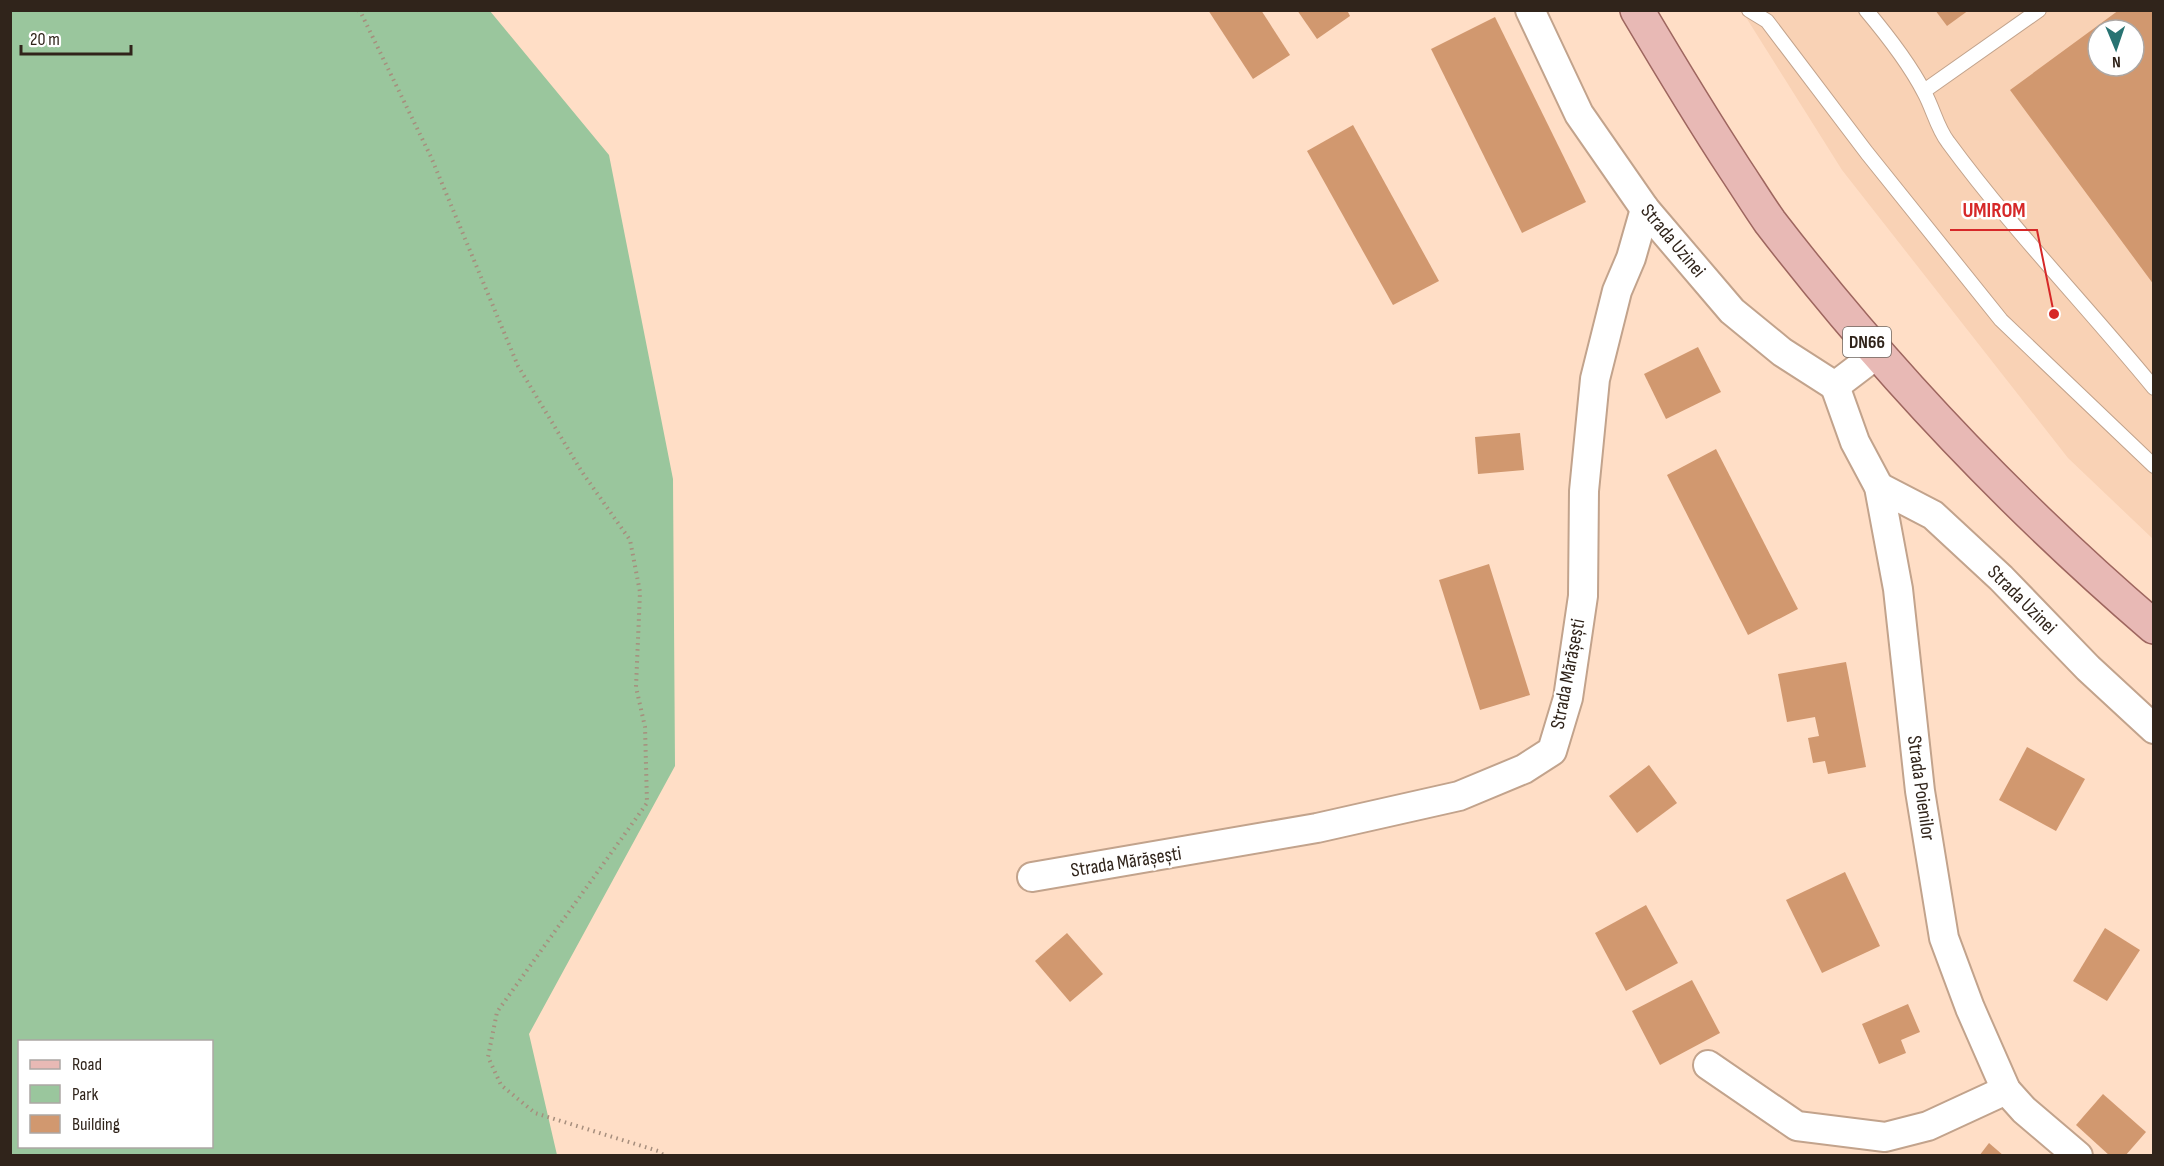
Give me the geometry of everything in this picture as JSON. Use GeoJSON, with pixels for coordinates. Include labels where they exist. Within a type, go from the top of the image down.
{"type":"FeatureCollection","features":[{"type":"Feature","properties":{"kind":"main road","name":"DN66"},"geometry":{"type":"LineString","coordinates":[[1637,10],[1713,136],[1769,220],[1877,354],[1965,451],[2020,506],[2154,627]]}},
{"type":"Feature","properties":{"kind":"street","name":"Strada Uzinei"},"geometry":{"type":"LineString","coordinates":[[1530,10],[1580,114],[1645,210],[1732,311],[1782,352],[1835,386]]}},
{"type":"Feature","properties":{"kind":"street","name":"Strada Mărășești"},"geometry":{"type":"LineString","coordinates":[[1032,877],[1317,828],[1460,796],[1524,769],[1552,751],[1568,698],[1583,596],[1584,491],[1595,379],[1617,291],[1631,258],[1645,210]]}},
{"type":"Feature","properties":{"kind":"street"},"geometry":{"type":"LineString","coordinates":[[1835,386],[1877,354]]}},
{"type":"Feature","properties":{"kind":"street","name":"Strada Poienilor"},"geometry":{"type":"LineString","coordinates":[[1835,386],[1855,442],[1879,487],[1898,589],[1920,791],[1944,938],[2006,1090],[2024,1110],[2078,1155]]}},
{"type":"Feature","properties":{"kind":"street","name":"Strada Uzinei"},"geometry":{"type":"LineString","coordinates":[[1879,487],[1933,515],[2001,578],[2088,668],[2154,729]]}},
{"type":"Feature","properties":{"kind":"street"},"geometry":{"type":"LineString","coordinates":[[1708,1065],[1797,1126],[1885,1137],[1928,1126],[2006,1090]]}},
{"type":"Feature","properties":{"kind":"lane"},"geometry":{"type":"LineString","coordinates":[[1749,10],[1767,21],[1867,153],[2001,320],[2154,466]]}},
{"type":"Feature","properties":{"kind":"lane"},"geometry":{"type":"LineString","coordinates":[[1866,10],[1886,34],[1924,91],[1945,139],[1976,179],[2154,388]]}},
{"type":"Feature","properties":{"kind":"lane"},"geometry":{"type":"LineString","coordinates":[[1924,91],[2039,10]]}},
{"type":"Feature","properties":{"kind":"path"},"geometry":{"type":"LineString","coordinates":[[358,10],[431,157],[518,366],[582,472],[630,540],[640,592],[636,687],[645,727],[647,803],[497,1012],[488,1057],[501,1085],[535,1113],[665,1155]]}},
{"type":"Feature","properties":{"kind":"shaded area"},"geometry":{"type":"Polygon","coordinates":[[[1742,11],[2153,11],[2153,539],[2068,458],[1842,170],[1742,11]]]}},
{"type":"Feature","properties":{"kind":"green space"},"geometry":{"type":"Polygon","coordinates":[[[10,11],[490,11],[609,155],[673,479],[675,766],[529,1034],[557,1155],[11,1155],[10,11]]]}},
{"type":"Feature","properties":{"kind":"building"},"geometry":{"type":"Polygon","coordinates":[[[1208,10],[1261,10],[1290,55],[1253,79],[1208,10]]]}},
{"type":"Feature","properties":{"kind":"building"},"geometry":{"type":"Polygon","coordinates":[[[1297,10],[1347,10],[1350,16],[1317,39],[1297,10]]]}},
{"type":"Feature","properties":{"kind":"building"},"geometry":{"type":"Polygon","coordinates":[[[1935,10],[1969,10],[1947,26],[1935,10]]]}},
{"type":"Feature","properties":{"kind":"building"},"geometry":{"type":"Polygon","coordinates":[[[2119,10],[2154,10],[2154,285],[2010,90],[2086,34],[2086,78],[2146,78],[2146,18],[2108,18],[2119,10]]]}},
{"type":"Feature","properties":{"kind":"building"},"geometry":{"type":"Polygon","coordinates":[[[1495,17],[1586,202],[1522,233],[1431,49],[1495,17]]]}},
{"type":"Feature","properties":{"kind":"building"},"geometry":{"type":"Polygon","coordinates":[[[1353,125],[1439,281],[1393,305],[1307,151],[1353,125]]]}},
{"type":"Feature","properties":{"kind":"building"},"geometry":{"type":"Polygon","coordinates":[[[1698,347],[1721,392],[1666,419],[1644,374],[1698,347]]]}},
{"type":"Feature","properties":{"kind":"building"},"geometry":{"type":"Polygon","coordinates":[[[1520,433],[1524,470],[1478,474],[1475,437],[1520,433]]]}},
{"type":"Feature","properties":{"kind":"building"},"geometry":{"type":"Polygon","coordinates":[[[1716,449],[1798,609],[1748,635],[1667,475],[1716,449]]]}},
{"type":"Feature","properties":{"kind":"building"},"geometry":{"type":"Polygon","coordinates":[[[1489,564],[1530,695],[1480,710],[1439,580],[1489,564]]]}},
{"type":"Feature","properties":{"kind":"building"},"geometry":{"type":"Polygon","coordinates":[[[1846,662],[1866,767],[1828,774],[1825,761],[1813,763],[1808,738],[1819,736],[1815,717],[1787,722],[1778,674],[1846,662]]]}},
{"type":"Feature","properties":{"kind":"building"},"geometry":{"type":"Polygon","coordinates":[[[2027,747],[2085,779],[2056,831],[1999,800],[2027,747]]]}},
{"type":"Feature","properties":{"kind":"building"},"geometry":{"type":"Polygon","coordinates":[[[1649,765],[1677,803],[1637,833],[1609,796],[1649,765]]]}},
{"type":"Feature","properties":{"kind":"building"},"geometry":{"type":"Polygon","coordinates":[[[1845,872],[1880,946],[1822,973],[1786,900],[1845,872]]]}},
{"type":"Feature","properties":{"kind":"building"},"geometry":{"type":"Polygon","coordinates":[[[1646,905],[1678,963],[1626,991],[1595,933],[1646,905]]]}},
{"type":"Feature","properties":{"kind":"building"},"geometry":{"type":"Polygon","coordinates":[[[2105,928],[2140,950],[2107,1001],[2073,981],[2105,928]]]}},
{"type":"Feature","properties":{"kind":"building"},"geometry":{"type":"Polygon","coordinates":[[[1067,933],[1103,974],[1070,1002],[1035,961],[1067,933]]]}},
{"type":"Feature","properties":{"kind":"building"},"geometry":{"type":"Polygon","coordinates":[[[1692,980],[1720,1033],[1660,1065],[1632,1011],[1692,980]]]}},
{"type":"Feature","properties":{"kind":"building"},"geometry":{"type":"Polygon","coordinates":[[[1908,1004],[1920,1032],[1901,1040],[1906,1053],[1879,1064],[1862,1024],[1908,1004]]]}},
{"type":"Feature","properties":{"kind":"building"},"geometry":{"type":"Polygon","coordinates":[[[2103,1094],[2146,1132],[2125,1156],[2110,1156],[2076,1125],[2103,1094]]]}},
{"type":"Feature","properties":{"kind":"building"},"geometry":{"type":"Polygon","coordinates":[[[1989,1143],[2004,1156],[1979,1156],[1989,1143]]]}},
{"type":"Feature","properties":{"kind":"place","name":"UMIROM"},"geometry":{"type":"Point","coordinates":[2054,314]}}]}
